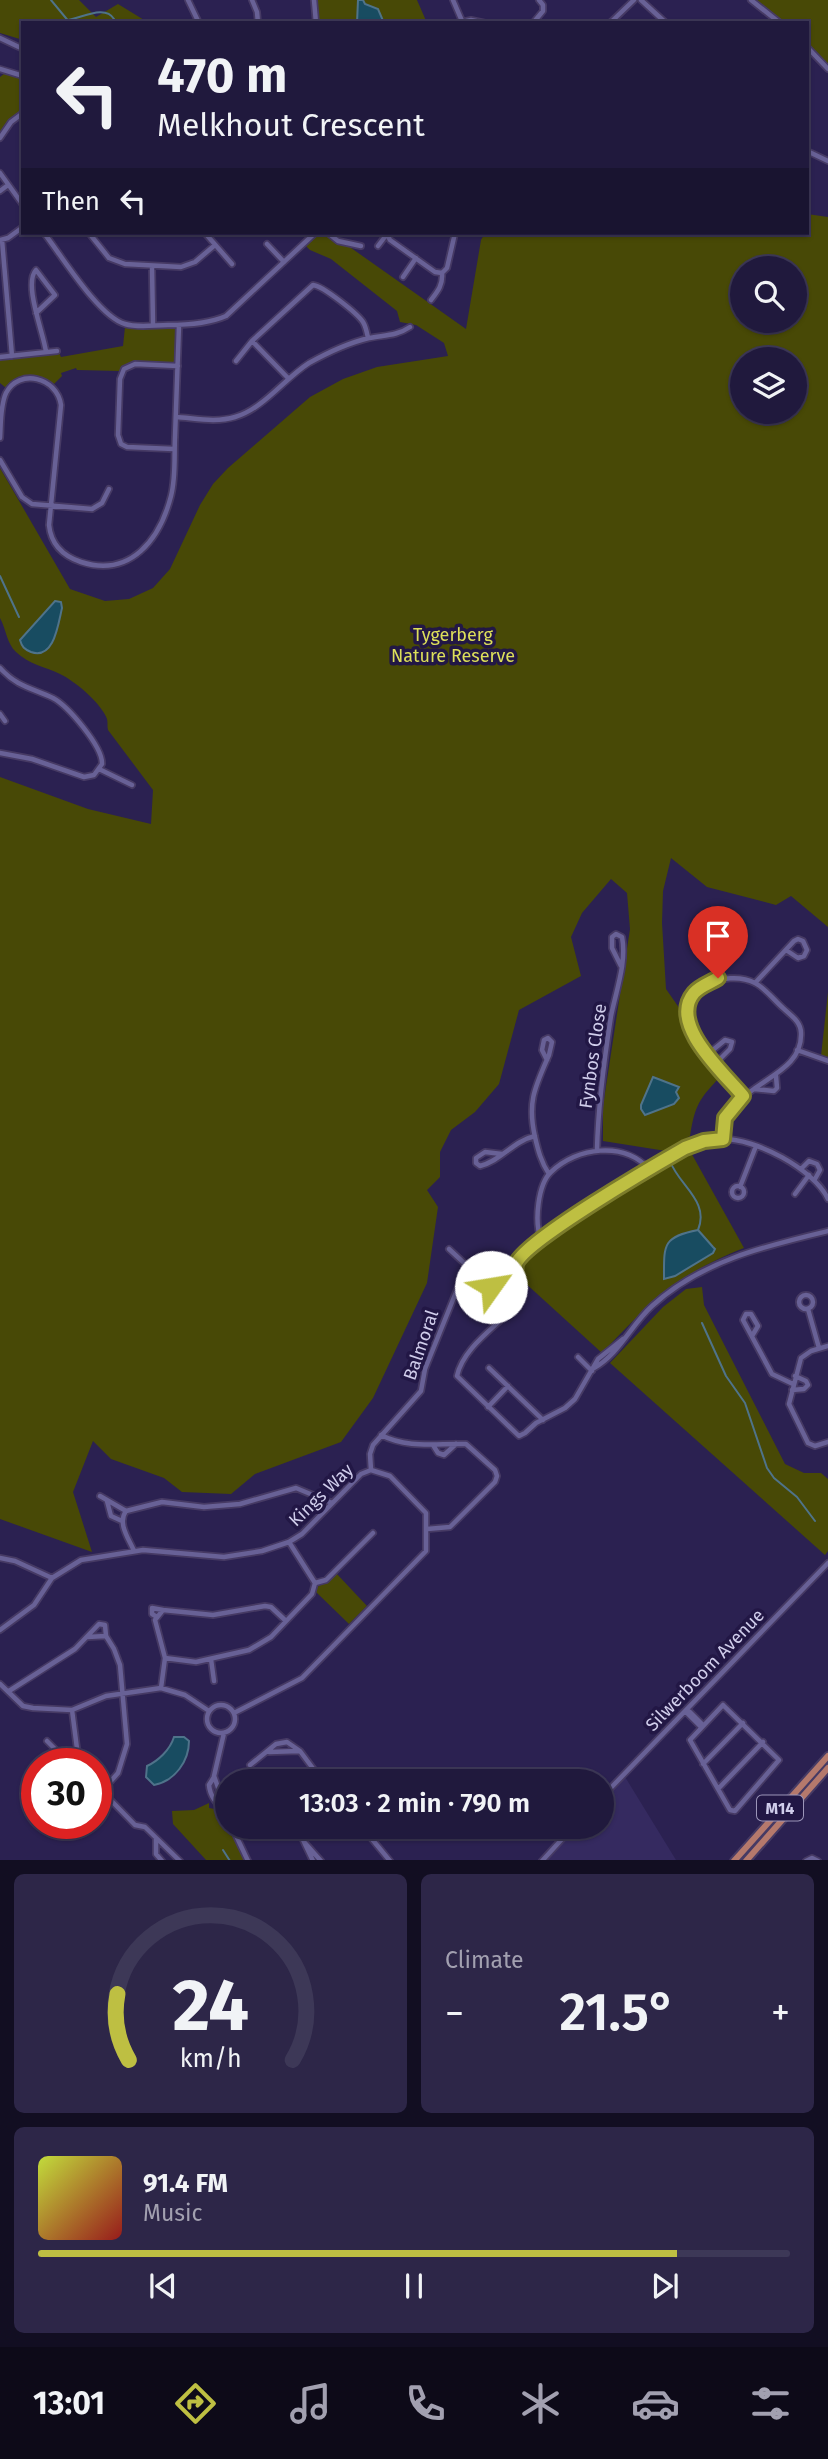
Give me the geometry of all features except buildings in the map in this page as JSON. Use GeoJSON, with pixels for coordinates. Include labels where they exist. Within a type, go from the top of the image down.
{"type":"FeatureCollection","features":[{"type":"Feature","properties":{"kind":"main road","name":"M14"},"geometry":{"type":"LineString","coordinates":[[734,1860],[828,1756]]}},
{"type":"Feature","properties":{"kind":"main road","name":"M14"},"geometry":{"type":"LineString","coordinates":[[746,1860],[828,1768]]}},
{"type":"Feature","properties":{"kind":"street"},"geometry":{"type":"LineString","coordinates":[[188,0],[198,21]]}},
{"type":"Feature","properties":{"kind":"street"},"geometry":{"type":"LineString","coordinates":[[252,0],[258,21]]}},
{"type":"Feature","properties":{"kind":"street"},"geometry":{"type":"LineString","coordinates":[[314,0],[316,21]]}},
{"type":"Feature","properties":{"kind":"street"},"geometry":{"type":"LineString","coordinates":[[453,0],[460,21]]}},
{"type":"Feature","properties":{"kind":"street"},"geometry":{"type":"LineString","coordinates":[[535,21],[543,10],[539,0]]}},
{"type":"Feature","properties":{"kind":"street"},"geometry":{"type":"LineString","coordinates":[[612,21],[634,0]]}},
{"type":"Feature","properties":{"kind":"street"},"geometry":{"type":"LineString","coordinates":[[641,0],[664,21]]}},
{"type":"Feature","properties":{"kind":"street"},"geometry":{"type":"LineString","coordinates":[[751,0],[777,21]]}},
{"type":"Feature","properties":{"kind":"street"},"geometry":{"type":"LineString","coordinates":[[0,38],[21,47]]}},
{"type":"Feature","properties":{"kind":"street"},"geometry":{"type":"LineString","coordinates":[[809,49],[828,69]]}},
{"type":"Feature","properties":{"kind":"street"},"geometry":{"type":"LineString","coordinates":[[0,69],[21,75]]}},
{"type":"Feature","properties":{"kind":"street"},"geometry":{"type":"LineString","coordinates":[[0,138],[11,122],[21,114]]}},
{"type":"Feature","properties":{"kind":"street"},"geometry":{"type":"LineString","coordinates":[[809,152],[828,161]]}},
{"type":"Feature","properties":{"kind":"street"},"geometry":{"type":"LineString","coordinates":[[0,173],[21,202]]}},
{"type":"Feature","properties":{"kind":"street"},"geometry":{"type":"LineString","coordinates":[[0,191],[8,185]]}},
{"type":"Feature","properties":{"kind":"street"},"geometry":{"type":"LineString","coordinates":[[12,356],[1,240],[21,228]]}},
{"type":"Feature","properties":{"kind":"street"},"geometry":{"type":"LineString","coordinates":[[46,235],[107,315],[126,324],[153,325],[179,325],[226,316],[313,235]]}},
{"type":"Feature","properties":{"kind":"street"},"geometry":{"type":"LineString","coordinates":[[91,235],[113,260],[125,264],[185,266],[195,262],[215,245]]}},
{"type":"Feature","properties":{"kind":"street"},"geometry":{"type":"LineString","coordinates":[[207,235],[232,264]]}},
{"type":"Feature","properties":{"kind":"street"},"geometry":{"type":"LineString","coordinates":[[330,235],[338,242],[361,246]]}},
{"type":"Feature","properties":{"kind":"street"},"geometry":{"type":"LineString","coordinates":[[378,246],[386,235]]}},
{"type":"Feature","properties":{"kind":"street"},"geometry":{"type":"LineString","coordinates":[[388,235],[390,240],[435,272],[442,273]]}},
{"type":"Feature","properties":{"kind":"street"},"geometry":{"type":"LineString","coordinates":[[431,300],[439,289],[442,273],[447,268],[455,235]]}},
{"type":"Feature","properties":{"kind":"street"},"geometry":{"type":"LineString","coordinates":[[267,244],[284,262]]}},
{"type":"Feature","properties":{"kind":"street"},"geometry":{"type":"LineString","coordinates":[[402,277],[416,258]]}},
{"type":"Feature","properties":{"kind":"street"},"geometry":{"type":"LineString","coordinates":[[152,266],[153,325]]}},
{"type":"Feature","properties":{"kind":"street"},"geometry":{"type":"LineString","coordinates":[[36,313],[55,295],[36,270],[32,276],[36,313],[46,352]]}},
{"type":"Feature","properties":{"kind":"street"},"geometry":{"type":"LineString","coordinates":[[236,361],[252,341],[308,288],[315,285],[358,317],[364,324],[368,338]]}},
{"type":"Feature","properties":{"kind":"street"},"geometry":{"type":"LineString","coordinates":[[0,438],[4,401],[10,387],[18,382],[34,379],[44,380],[53,386],[61,405],[50,534],[56,546],[65,555],[99,566],[115,565],[141,552],[149,543],[171,497],[179,325]]}},
{"type":"Feature","properties":{"kind":"street"},"geometry":{"type":"LineString","coordinates":[[176,417],[219,420],[235,417],[251,410],[309,363],[368,338],[400,333],[410,327]]}},
{"type":"Feature","properties":{"kind":"street"},"geometry":{"type":"LineString","coordinates":[[252,341],[288,378]]}},
{"type":"Feature","properties":{"kind":"street"},"geometry":{"type":"LineString","coordinates":[[0,357],[57,351]]}},
{"type":"Feature","properties":{"kind":"street"},"geometry":{"type":"LineString","coordinates":[[174,449],[127,447],[121,444],[118,435],[120,379],[124,369],[135,364],[178,366]]}},
{"type":"Feature","properties":{"kind":"street"},"geometry":{"type":"LineString","coordinates":[[0,460],[24,499],[33,504],[95,508],[102,503],[109,489]]}},
{"type":"Feature","properties":{"kind":"street"},"geometry":{"type":"LineString","coordinates":[[0,668],[16,683],[54,699],[69,711],[99,750],[102,759],[94,775],[83,777],[32,759],[0,752]]}},
{"type":"Feature","properties":{"kind":"street"},"geometry":{"type":"LineString","coordinates":[[0,714],[5,721]]}},
{"type":"Feature","properties":{"kind":"street"},"geometry":{"type":"LineString","coordinates":[[99,769],[132,785]]}},
{"type":"Feature","properties":{"kind":"street"},"geometry":{"type":"LineString","coordinates":[[709,949],[699,945],[694,936],[696,930],[704,928],[708,932],[712,942],[709,949],[718,978]]}},
{"type":"Feature","properties":{"kind":"street","name":"Fynbos Close"},"geometry":{"type":"LineString","coordinates":[[597,1150],[599,1097],[621,966],[623,939],[616,934],[612,937],[611,944],[621,966]]}},
{"type":"Feature","properties":{"kind":"street"},"geometry":{"type":"LineString","coordinates":[[755,982],[786,950],[798,939],[805,944],[807,950],[804,956],[798,958],[786,950]]}},
{"type":"Feature","properties":{"kind":"street"},"geometry":{"type":"LineString","coordinates":[[723,1139],[725,1118],[743,1096],[776,1076],[797,1050],[801,1032],[798,1022],[755,982],[718,978],[692,996],[687,1013],[690,1028],[715,1064],[743,1096]]}},
{"type":"Feature","properties":{"kind":"street"},"geometry":{"type":"LineString","coordinates":[[708,1054],[724,1041],[728,1039],[732,1042],[730,1049],[715,1064]]}},
{"type":"Feature","properties":{"kind":"street"},"geometry":{"type":"LineString","coordinates":[[797,1050],[828,1061]]}},
{"type":"Feature","properties":{"kind":"street"},"geometry":{"type":"LineString","coordinates":[[547,1060],[530,1104],[542,1163],[549,1174]]}},
{"type":"Feature","properties":{"kind":"street"},"geometry":{"type":"LineString","coordinates":[[754,1089],[774,1091],[777,1088],[776,1076]]}},
{"type":"Feature","properties":{"kind":"street"},"geometry":{"type":"LineString","coordinates":[[502,1154],[481,1154],[476,1158],[476,1163],[484,1165],[502,1154],[518,1142],[535,1136]]}},
{"type":"Feature","properties":{"kind":"street"},"geometry":{"type":"LineString","coordinates":[[449,1249],[494,1289],[504,1288],[515,1276],[517,1262],[541,1238],[691,1145],[723,1139],[756,1146],[801,1169],[815,1179],[828,1199]]}},
{"type":"Feature","properties":{"kind":"street"},"geometry":{"type":"LineString","coordinates":[[740,1187],[756,1146]]}},
{"type":"Feature","properties":{"kind":"street"},"geometry":{"type":"LineString","coordinates":[[541,1238],[536,1218],[549,1174],[577,1156],[597,1150],[635,1157],[649,1169]]}},
{"type":"Feature","properties":{"kind":"street"},"geometry":{"type":"LineString","coordinates":[[801,1169],[808,1161],[817,1164],[820,1170],[815,1179]]}},
{"type":"Feature","properties":{"kind":"street"},"geometry":{"type":"LineString","coordinates":[[795,1194],[809,1175]]}},
{"type":"Feature","properties":{"kind":"street"},"geometry":{"type":"LineString","coordinates":[[504,1317],[473,1347],[457,1376],[516,1434],[522,1435],[575,1399],[592,1370],[607,1354],[622,1344],[623,1339],[654,1304],[677,1286],[704,1270],[752,1250],[828,1231]]}},
{"type":"Feature","properties":{"kind":"street","name":"Balmoral"},"geometry":{"type":"LineString","coordinates":[[381,1435],[418,1396],[425,1369],[467,1265]]}},
{"type":"Feature","properties":{"kind":"street"},"geometry":{"type":"LineString","coordinates":[[808,1308],[819,1348]]}},
{"type":"Feature","properties":{"kind":"street"},"geometry":{"type":"LineString","coordinates":[[752,1336],[758,1326],[748,1313],[743,1320],[772,1374],[792,1387],[806,1388],[806,1381],[795,1376]]}},
{"type":"Feature","properties":{"kind":"street"},"geometry":{"type":"LineString","coordinates":[[828,1346],[807,1353],[801,1358],[792,1387],[790,1408],[805,1440],[815,1446],[828,1442]]}},
{"type":"Feature","properties":{"kind":"street"},"geometry":{"type":"LineString","coordinates":[[578,1357],[592,1370]]}},
{"type":"Feature","properties":{"kind":"street"},"geometry":{"type":"LineString","coordinates":[[489,1368],[543,1420]]}},
{"type":"Feature","properties":{"kind":"street"},"geometry":{"type":"LineString","coordinates":[[488,1407],[508,1386]]}},
{"type":"Feature","properties":{"kind":"street"},"geometry":{"type":"LineString","coordinates":[[234,1713],[302,1678],[425,1552],[427,1529],[450,1527],[496,1479],[493,1468],[469,1445],[433,1446],[388,1439],[381,1435],[371,1449],[371,1470]]}},
{"type":"Feature","properties":{"kind":"street"},"geometry":{"type":"LineString","coordinates":[[433,1446],[438,1454],[444,1455],[457,1444]]}},
{"type":"Feature","properties":{"kind":"street","name":"Kings Way"},"geometry":{"type":"LineString","coordinates":[[0,1630],[34,1605],[52,1578],[81,1560],[134,1551],[224,1557],[262,1551],[289,1542],[302,1534],[361,1474],[371,1470],[390,1476],[412,1498],[426,1513],[427,1529]]}},
{"type":"Feature","properties":{"kind":"street"},"geometry":{"type":"LineString","coordinates":[[100,1496],[126,1511],[162,1502],[204,1507],[240,1504],[296,1488],[332,1503]]}},
{"type":"Feature","properties":{"kind":"street"},"geometry":{"type":"LineString","coordinates":[[107,1501],[111,1516],[121,1521],[134,1551]]}},
{"type":"Feature","properties":{"kind":"street"},"geometry":{"type":"LineString","coordinates":[[121,1521],[126,1511]]}},
{"type":"Feature","properties":{"kind":"street"},"geometry":{"type":"LineString","coordinates":[[315,1583],[326,1580],[373,1532]]}},
{"type":"Feature","properties":{"kind":"street"},"geometry":{"type":"LineString","coordinates":[[165,1658],[193,1662],[211,1659],[249,1650],[271,1637],[312,1594],[315,1583],[289,1542]]}},
{"type":"Feature","properties":{"kind":"street"},"geometry":{"type":"LineString","coordinates":[[0,1558],[15,1561],[52,1578]]}},
{"type":"Feature","properties":{"kind":"street","name":"Silwerboom Avenue"},"geometry":{"type":"LineString","coordinates":[[614,1785],[828,1563]]}},
{"type":"Feature","properties":{"kind":"street"},"geometry":{"type":"LineString","coordinates":[[157,1617],[152,1614],[151,1609],[213,1615],[265,1606],[271,1607],[286,1620]]}},
{"type":"Feature","properties":{"kind":"street"},"geometry":{"type":"LineString","coordinates":[[160,1688],[165,1658],[156,1625],[157,1617],[163,1610]]}},
{"type":"Feature","properties":{"kind":"street"},"geometry":{"type":"LineString","coordinates":[[9,1691],[75,1649],[101,1624],[106,1627],[106,1636],[118,1657],[127,1744],[118,1773],[112,1780]]}},
{"type":"Feature","properties":{"kind":"street"},"geometry":{"type":"LineString","coordinates":[[87,1637],[106,1636]]}},
{"type":"Feature","properties":{"kind":"street"},"geometry":{"type":"LineString","coordinates":[[211,1659],[214,1681]]}},
{"type":"Feature","properties":{"kind":"street"},"geometry":{"type":"LineString","coordinates":[[0,1684],[23,1706],[72,1710],[106,1696],[160,1688],[185,1695],[209,1711]]}},
{"type":"Feature","properties":{"kind":"street"},"geometry":{"type":"LineString","coordinates":[[209,1711],[222,1705],[234,1713]]}},
{"type":"Feature","properties":{"kind":"street"},"geometry":{"type":"LineString","coordinates":[[723,1705],[743,1723],[778,1756],[779,1763],[738,1809],[730,1810],[690,1741],[701,1725],[723,1705]]}},
{"type":"Feature","properties":{"kind":"street"},"geometry":{"type":"LineString","coordinates":[[72,1710],[76,1748]]}},
{"type":"Feature","properties":{"kind":"street"},"geometry":{"type":"LineString","coordinates":[[686,1710],[701,1725]]}},
{"type":"Feature","properties":{"kind":"street"},"geometry":{"type":"LineString","coordinates":[[209,1711],[208,1725],[217,1732],[224,1733]]}},
{"type":"Feature","properties":{"kind":"street"},"geometry":{"type":"LineString","coordinates":[[215,1796],[209,1783],[214,1776],[224,1733],[234,1726],[234,1713]]}},
{"type":"Feature","properties":{"kind":"street"},"geometry":{"type":"LineString","coordinates":[[703,1764],[743,1723]]}},
{"type":"Feature","properties":{"kind":"street"},"geometry":{"type":"LineString","coordinates":[[217,1732],[219,1749]]}},
{"type":"Feature","properties":{"kind":"street"},"geometry":{"type":"LineString","coordinates":[[47,1741],[54,1748]]}},
{"type":"Feature","properties":{"kind":"street"},"geometry":{"type":"LineString","coordinates":[[250,1765],[276,1744],[288,1742],[300,1751],[313,1769]]}},
{"type":"Feature","properties":{"kind":"street"},"geometry":{"type":"LineString","coordinates":[[718,1789],[763,1742]]}},
{"type":"Feature","properties":{"kind":"street"},"geometry":{"type":"LineString","coordinates":[[112,1801],[135,1825],[145,1828],[180,1860]]}},
{"type":"Feature","properties":{"kind":"street"},"geometry":{"type":"LineString","coordinates":[[155,1837],[156,1854],[162,1860]]}},
{"type":"Feature","properties":{"kind":"street"},"geometry":{"type":"LineString","coordinates":[[238,1839],[248,1860]]}},
{"type":"Feature","properties":{"kind":"street"},"geometry":{"type":"LineString","coordinates":[[302,1839],[313,1860]]}},
{"type":"Feature","properties":{"kind":"street"},"geometry":{"type":"LineString","coordinates":[[372,1839],[390,1860]]}},
{"type":"Feature","properties":{"kind":"street"},"geometry":{"type":"LineString","coordinates":[[542,1860],[562,1839]]}},
{"type":"Feature","properties":{"kind":"street"},"geometry":{"type":"LineString","coordinates":[[303,1842],[321,1860]]}},
{"type":"Feature","properties":{"kind":"street"},"geometry":{"type":"LineString","coordinates":[[806,1860],[818,1860]]}},
{"type":"Feature","properties":{"kind":"shaded area"},"geometry":{"type":"Polygon","coordinates":[[[622,1772],[676,1860],[543,1860],[562,1839],[614,1839],[614,1782],[622,1772]]]}},
{"type":"Feature","properties":{"kind":"green space"},"geometry":{"type":"Polygon","coordinates":[[[0,0],[79,0],[96,17],[118,4],[146,21],[21,21],[21,39],[0,33],[0,0]]]}},
{"type":"Feature","properties":{"kind":"green space"},"geometry":{"type":"Polygon","coordinates":[[[316,0],[417,0],[426,21],[318,21],[316,0]]]}},
{"type":"Feature","properties":{"kind":"green space"},"geometry":{"type":"Polygon","coordinates":[[[756,0],[828,0],[828,64],[809,44],[809,21],[782,21],[756,0]]]}},
{"type":"Feature","properties":{"kind":"green space"},"geometry":{"type":"Polygon","coordinates":[[[5,73],[21,78],[21,112],[0,132],[0,77],[5,73]]]}},
{"type":"Feature","properties":{"kind":"green space","name":"Tygerberg Nature Reserve"},"geometry":{"type":"Polygon","coordinates":[[[809,214],[828,217],[828,927],[791,896],[776,905],[707,887],[671,858],[663,891],[666,989],[682,1012],[681,1026],[721,1076],[699,1103],[690,1136],[666,1151],[603,1141],[603,1106],[630,929],[627,893],[611,879],[582,913],[571,937],[581,976],[519,1010],[499,1084],[475,1112],[451,1130],[440,1152],[440,1177],[427,1190],[438,1207],[427,1283],[373,1398],[341,1442],[255,1474],[231,1494],[182,1492],[164,1478],[111,1459],[93,1441],[73,1492],[92,1552],[0,1519],[0,777],[88,809],[151,824],[153,790],[108,730],[107,719],[94,700],[66,677],[21,656],[11,645],[0,618],[0,468],[70,589],[105,601],[129,599],[153,588],[170,569],[200,505],[213,484],[310,397],[343,379],[377,367],[448,356],[444,343],[416,325],[400,322],[397,311],[331,259],[310,250],[305,245],[316,235],[332,235],[337,238],[466,329],[484,235],[809,235],[809,214]]]}},
{"type":"Feature","properties":{"kind":"green space"},"geometry":{"type":"Polygon","coordinates":[[[125,327],[175,329],[175,362],[135,363],[126,365],[120,371],[76,368],[61,373],[62,376],[54,384],[36,378],[17,381],[6,388],[0,383],[0,359],[59,353],[61,357],[123,346],[125,327]]]}},
{"type":"Feature","properties":{"kind":"green space"},"geometry":{"type":"Polygon","coordinates":[[[828,992],[828,1058],[821,1056],[828,992]]]}},
{"type":"Feature","properties":{"kind":"green space"},"geometry":{"type":"Polygon","coordinates":[[[689,1149],[744,1248],[682,1279],[650,1305],[602,1353],[512,1271],[544,1238],[689,1149]]]}},
{"type":"Feature","properties":{"kind":"green space"},"geometry":{"type":"Polygon","coordinates":[[[702,1287],[704,1305],[785,1464],[804,1473],[821,1473],[828,1479],[828,1551],[825,1555],[610,1363],[663,1307],[686,1289],[702,1287]]]}},
{"type":"Feature","properties":{"kind":"green space"},"geometry":{"type":"Polygon","coordinates":[[[336,1573],[367,1606],[349,1624],[316,1592],[317,1587],[336,1573]]]}},
{"type":"Feature","properties":{"kind":"green space"},"geometry":{"type":"Polygon","coordinates":[[[209,1803],[209,1808],[215,1809],[215,1839],[234,1839],[245,1860],[206,1860],[173,1824],[172,1811],[194,1810],[209,1803]]]}},
{"type":"Feature","properties":{"kind":"water"},"geometry":{"type":"Polygon","coordinates":[[[358,0],[363,0],[365,4],[378,9],[383,21],[357,21],[358,0]]]}},
{"type":"Feature","properties":{"kind":"water"},"geometry":{"type":"Polygon","coordinates":[[[55,601],[61,602],[62,608],[50,646],[39,653],[27,650],[20,640],[55,601]]]}},
{"type":"Feature","properties":{"kind":"water"},"geometry":{"type":"Polygon","coordinates":[[[653,1077],[679,1087],[676,1092],[679,1098],[674,1104],[645,1115],[641,1105],[653,1077]]]}},
{"type":"Feature","properties":{"kind":"water"},"geometry":{"type":"Polygon","coordinates":[[[698,1230],[715,1249],[713,1253],[675,1276],[664,1279],[667,1244],[678,1236],[698,1230]]]}},
{"type":"Feature","properties":{"kind":"water"},"geometry":{"type":"Polygon","coordinates":[[[174,1737],[184,1737],[189,1741],[186,1756],[174,1775],[154,1785],[146,1777],[147,1766],[163,1754],[174,1737]]]}},
{"type":"Feature","properties":{"kind":"waterway"},"geometry":{"type":"LineString","coordinates":[[51,0],[68,21]]}},
{"type":"Feature","properties":{"kind":"waterway"},"geometry":{"type":"LineString","coordinates":[[68,20],[99,12],[114,19]]}},
{"type":"Feature","properties":{"kind":"waterway"},"geometry":{"type":"LineString","coordinates":[[0,576],[19,617]]}},
{"type":"Feature","properties":{"kind":"waterway"},"geometry":{"type":"LineString","coordinates":[[670,1161],[697,1202],[701,1220],[698,1230]]}},
{"type":"Feature","properties":{"kind":"waterway"},"geometry":{"type":"LineString","coordinates":[[702,1323],[726,1376],[745,1403],[767,1468],[774,1478],[797,1497],[815,1521]]}},
{"type":"Feature","properties":{"kind":"waterway"},"geometry":{"type":"LineString","coordinates":[[223,1850],[229,1860]]}},
{"type":"Feature","properties":{"kind":"route"},"geometry":{"type":"LineString","coordinates":[[491,1287],[504,1288],[516,1275],[516,1265],[522,1256],[541,1238],[565,1222],[685,1148],[704,1141],[723,1139],[725,1118],[743,1096],[697,1040],[687,1021],[692,996],[718,978]]}}]}
